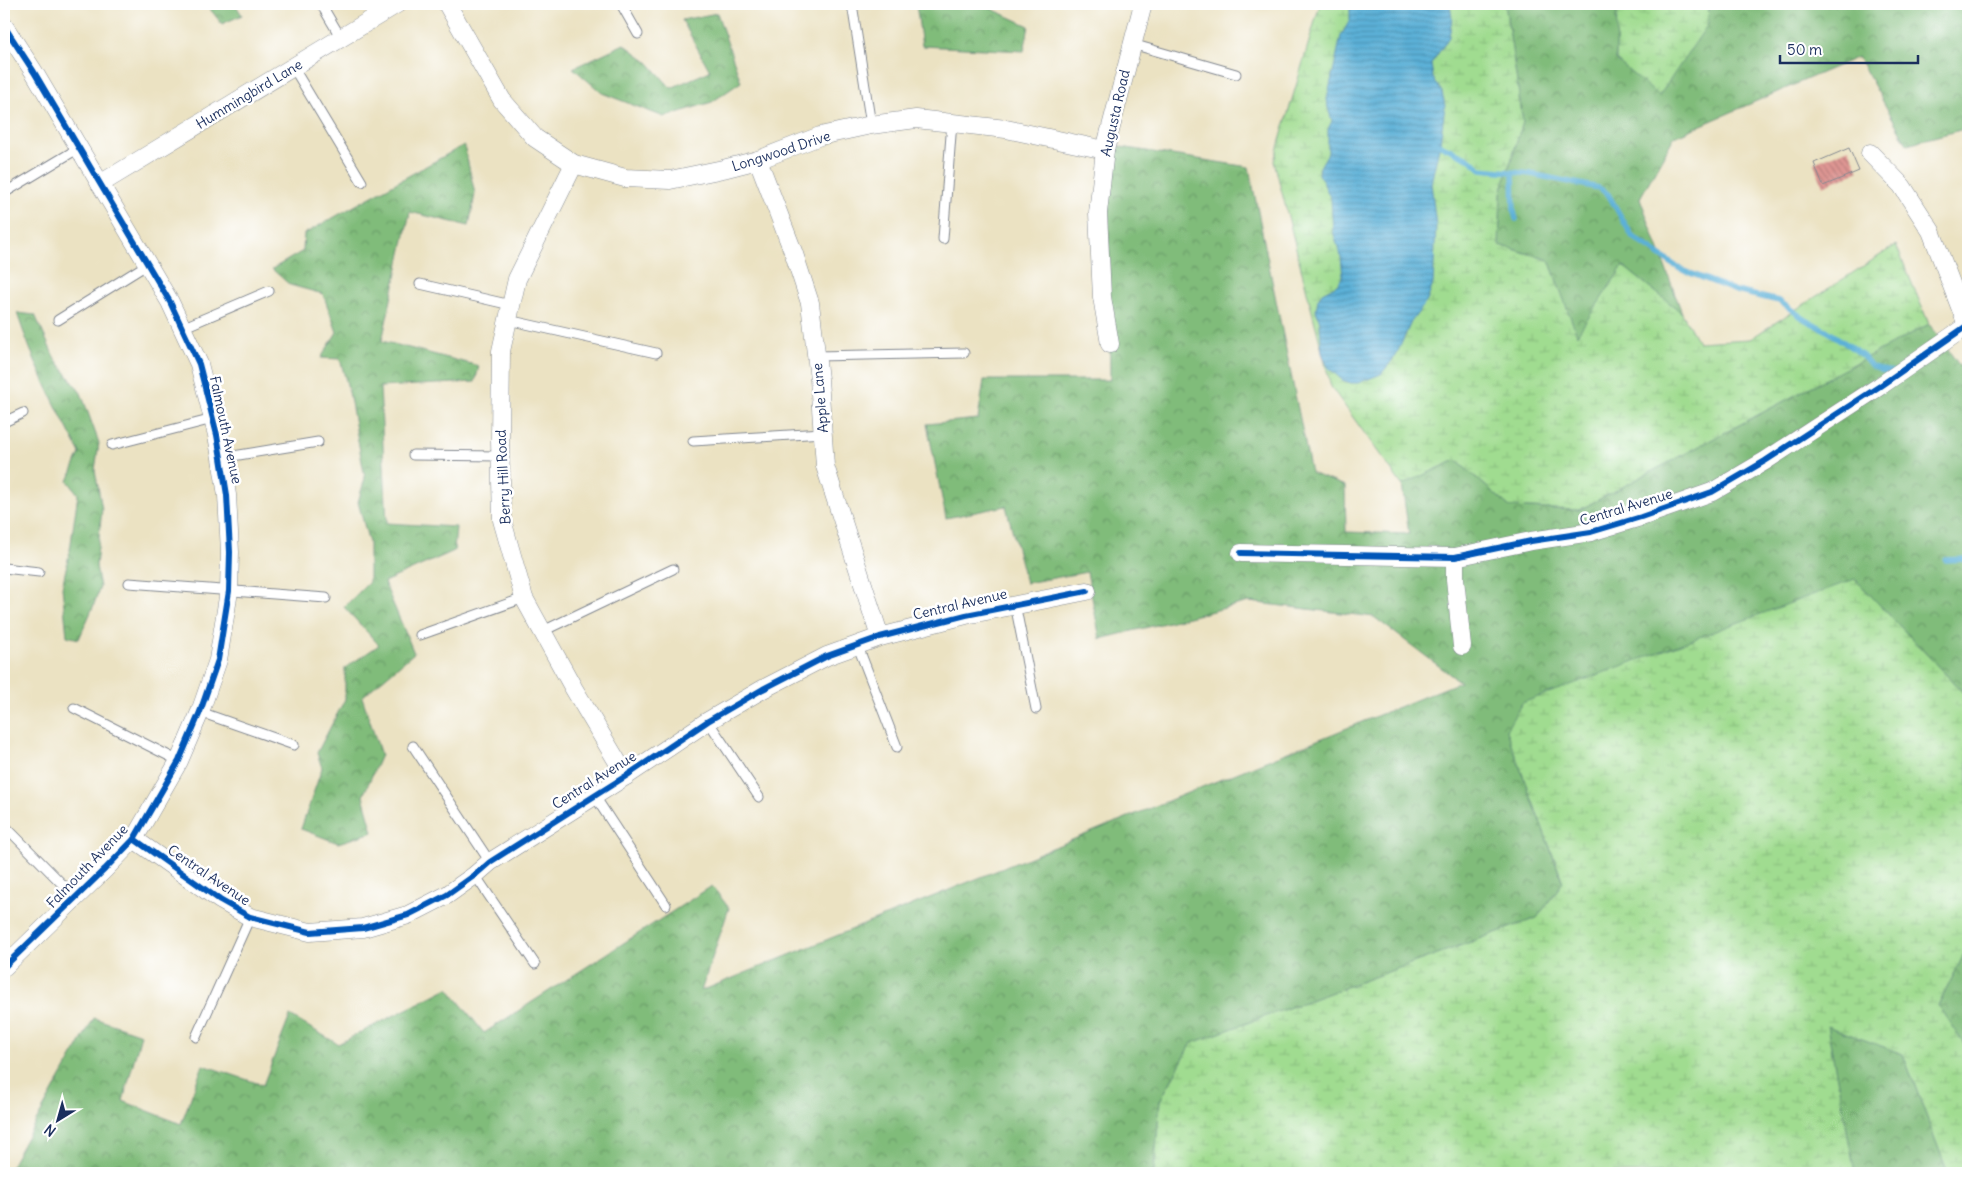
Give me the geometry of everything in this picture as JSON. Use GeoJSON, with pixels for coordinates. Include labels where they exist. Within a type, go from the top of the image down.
{"type":"FeatureCollection","features":[{"type":"Feature","properties":{"kind":"street","name":"Hummingbird Lane"},"geometry":{"type":"LineString","coordinates":[[100,184],[397,4]]}},
{"type":"Feature","properties":{"kind":"street","name":"Longwood Drive"},"geometry":{"type":"LineString","coordinates":[[447,4],[502,100],[535,138],[574,164],[625,178],[670,180],[758,160],[820,136],[871,125],[916,119],[1006,129],[1105,150]]}},
{"type":"Feature","properties":{"kind":"street","name":"Augusta Road"},"geometry":{"type":"LineString","coordinates":[[1110,344],[1102,297],[1098,213],[1105,150],[1142,4]]}},
{"type":"Feature","properties":{"kind":"street","name":"Falmouth Avenue"},"geometry":{"type":"LineString","coordinates":[[4,26],[34,72],[170,302],[199,364],[221,458],[227,495],[230,552],[229,591],[218,660],[200,712],[179,761],[134,839],[4,967]]}},
{"type":"Feature","properties":{"kind":"street"},"geometry":{"type":"LineString","coordinates":[[1870,153],[1902,186],[1931,231],[1968,325]]}},
{"type":"Feature","properties":{"kind":"street","name":"Apple Lane"},"geometry":{"type":"LineString","coordinates":[[758,160],[794,254],[810,303],[825,466],[880,636]]}},
{"type":"Feature","properties":{"kind":"street","name":"Berry Hill Road"},"geometry":{"type":"LineString","coordinates":[[574,164],[517,279],[501,351],[500,456],[502,520],[524,598],[574,689],[626,776]]}},
{"type":"Feature","properties":{"kind":"street","name":"Central Avenue"},"geometry":{"type":"LineString","coordinates":[[1241,554],[1455,557],[1591,532],[1641,517],[1712,492],[1822,424],[1968,325]]}},
{"type":"Feature","properties":{"kind":"street"},"geometry":{"type":"LineString","coordinates":[[1455,557],[1455,579],[1462,646]]}},
{"type":"Feature","properties":{"kind":"street","name":"Central Avenue"},"geometry":{"type":"LineString","coordinates":[[134,839],[220,900],[250,917],[310,932],[363,928],[408,915],[447,894],[490,862],[626,776],[708,721],[763,689],[827,656],[880,636],[1015,604],[1087,591]]}},
{"type":"Feature","properties":{"kind":"lane"},"geometry":{"type":"LineString","coordinates":[[320,4],[341,38]]}},
{"type":"Feature","properties":{"kind":"lane"},"geometry":{"type":"LineString","coordinates":[[622,4],[638,34]]}},
{"type":"Feature","properties":{"kind":"lane"},"geometry":{"type":"LineString","coordinates":[[852,4],[871,125]]}},
{"type":"Feature","properties":{"kind":"lane"},"geometry":{"type":"LineString","coordinates":[[1132,44],[1236,74]]}},
{"type":"Feature","properties":{"kind":"lane"},"geometry":{"type":"LineString","coordinates":[[293,67],[362,182]]}},
{"type":"Feature","properties":{"kind":"lane"},"geometry":{"type":"LineString","coordinates":[[943,239],[952,122]]}},
{"type":"Feature","properties":{"kind":"lane"},"geometry":{"type":"LineString","coordinates":[[4,193],[79,148]]}},
{"type":"Feature","properties":{"kind":"lane"},"geometry":{"type":"LineString","coordinates":[[58,320],[148,264]]}},
{"type":"Feature","properties":{"kind":"lane"},"geometry":{"type":"LineString","coordinates":[[420,284],[510,312],[656,353]]}},
{"type":"Feature","properties":{"kind":"lane"},"geometry":{"type":"LineString","coordinates":[[182,328],[269,291]]}},
{"type":"Feature","properties":{"kind":"lane"},"geometry":{"type":"LineString","coordinates":[[816,356],[964,353]]}},
{"type":"Feature","properties":{"kind":"lane"},"geometry":{"type":"LineString","coordinates":[[4,422],[23,413]]}},
{"type":"Feature","properties":{"kind":"lane"},"geometry":{"type":"LineString","coordinates":[[112,446],[213,419]]}},
{"type":"Feature","properties":{"kind":"lane"},"geometry":{"type":"LineString","coordinates":[[693,441],[823,433]]}},
{"type":"Feature","properties":{"kind":"lane"},"geometry":{"type":"LineString","coordinates":[[221,458],[318,442]]}},
{"type":"Feature","properties":{"kind":"lane"},"geometry":{"type":"LineString","coordinates":[[412,455],[500,456]]}},
{"type":"Feature","properties":{"kind":"lane"},"geometry":{"type":"LineString","coordinates":[[4,568],[39,572]]}},
{"type":"Feature","properties":{"kind":"lane"},"geometry":{"type":"LineString","coordinates":[[543,631],[673,569]]}},
{"type":"Feature","properties":{"kind":"lane"},"geometry":{"type":"LineString","coordinates":[[129,583],[326,598]]}},
{"type":"Feature","properties":{"kind":"lane"},"geometry":{"type":"LineString","coordinates":[[420,635],[524,598]]}},
{"type":"Feature","properties":{"kind":"lane"},"geometry":{"type":"LineString","coordinates":[[1015,604],[1036,709]]}},
{"type":"Feature","properties":{"kind":"lane"},"geometry":{"type":"LineString","coordinates":[[857,644],[897,747]]}},
{"type":"Feature","properties":{"kind":"lane"},"geometry":{"type":"LineString","coordinates":[[74,708],[179,761]]}},
{"type":"Feature","properties":{"kind":"lane"},"geometry":{"type":"LineString","coordinates":[[200,712],[294,745]]}},
{"type":"Feature","properties":{"kind":"lane"},"geometry":{"type":"LineString","coordinates":[[708,721],[759,797]]}},
{"type":"Feature","properties":{"kind":"lane"},"geometry":{"type":"LineString","coordinates":[[413,746],[490,862]]}},
{"type":"Feature","properties":{"kind":"lane"},"geometry":{"type":"LineString","coordinates":[[594,795],[666,905]]}},
{"type":"Feature","properties":{"kind":"lane"},"geometry":{"type":"LineString","coordinates":[[4,825],[76,898]]}},
{"type":"Feature","properties":{"kind":"lane"},"geometry":{"type":"LineString","coordinates":[[475,875],[535,964]]}},
{"type":"Feature","properties":{"kind":"lane"},"geometry":{"type":"LineString","coordinates":[[196,1037],[250,917]]}},
{"type":"Feature","properties":{"kind":"green space"},"geometry":{"type":"Polygon","coordinates":[[[206,4],[235,4],[242,15],[222,24],[206,4]]]}},
{"type":"Feature","properties":{"kind":"green space"},"geometry":{"type":"Polygon","coordinates":[[[916,4],[981,4],[1029,26],[1024,51],[922,46],[916,4]]]}},
{"type":"Feature","properties":{"kind":"green space"},"geometry":{"type":"Polygon","coordinates":[[[1320,4],[1505,4],[1523,122],[1501,192],[1499,245],[1549,260],[1577,335],[1623,266],[1682,313],[1698,342],[1750,339],[1896,245],[1929,324],[1579,510],[1510,507],[1456,460],[1402,485],[1331,387],[1274,161],[1320,4]]]}},
{"type":"Feature","properties":{"kind":"green space"},"geometry":{"type":"Polygon","coordinates":[[[1505,4],[1617,4],[1616,60],[1708,24],[1709,4],[1968,4],[1968,128],[1907,144],[1858,57],[1674,137],[1640,198],[1682,313],[1623,266],[1577,336],[1549,260],[1499,245],[1501,192],[1523,122],[1505,4]]]}},
{"type":"Feature","properties":{"kind":"green space"},"geometry":{"type":"Polygon","coordinates":[[[1617,4],[1709,4],[1708,24],[1659,96],[1616,60],[1617,4]]]}},
{"type":"Feature","properties":{"kind":"green space"},"geometry":{"type":"Polygon","coordinates":[[[717,13],[741,82],[712,102],[664,117],[602,93],[573,68],[624,44],[648,62],[671,88],[710,71],[682,20],[717,13]]]}},
{"type":"Feature","properties":{"kind":"green space"},"geometry":{"type":"Polygon","coordinates":[[[464,145],[475,194],[469,226],[410,212],[382,341],[479,366],[475,382],[380,387],[387,523],[456,527],[454,551],[384,582],[414,653],[362,697],[381,755],[363,796],[373,832],[338,843],[301,829],[322,768],[317,753],[345,699],[345,668],[379,645],[344,607],[369,582],[369,543],[358,502],[365,478],[349,392],[340,359],[321,358],[337,332],[323,294],[290,285],[272,269],[303,251],[304,234],[464,145]]]}},
{"type":"Feature","properties":{"kind":"green space"},"geometry":{"type":"Polygon","coordinates":[[[1108,145],[1249,167],[1311,473],[1345,486],[1346,532],[1409,534],[1402,485],[1456,460],[1510,507],[1579,510],[1929,324],[1962,369],[1968,363],[1968,698],[1855,579],[1506,730],[1563,883],[1537,918],[1192,1043],[1160,1101],[1154,1173],[7,1173],[94,1018],[141,1034],[123,1101],[181,1124],[203,1065],[263,1085],[290,1016],[338,1044],[448,988],[484,1033],[712,886],[729,908],[701,991],[1460,682],[1374,617],[1249,602],[1100,639],[1087,572],[1026,583],[1006,506],[946,518],[927,424],[978,419],[984,380],[1110,380],[1108,145]]]}},
{"type":"Feature","properties":{"kind":"green space"},"geometry":{"type":"Polygon","coordinates":[[[17,313],[35,315],[54,357],[81,393],[99,443],[95,470],[102,509],[96,566],[100,587],[79,639],[67,636],[62,587],[70,550],[78,494],[68,481],[80,453],[38,367],[17,313]]]}},
{"type":"Feature","properties":{"kind":"green space"},"geometry":{"type":"Polygon","coordinates":[[[1855,579],[1968,698],[1968,946],[1938,1006],[1968,1050],[1968,1173],[1948,1173],[1903,1054],[1827,1026],[1855,1173],[1154,1173],[1160,1101],[1192,1043],[1537,918],[1563,882],[1506,730],[1522,703],[1855,579]]]}},
{"type":"Feature","properties":{"kind":"green space"},"geometry":{"type":"Polygon","coordinates":[[[1968,946],[1968,1050],[1938,1006],[1968,946]]]}},
{"type":"Feature","properties":{"kind":"green space"},"geometry":{"type":"Polygon","coordinates":[[[1827,1026],[1903,1054],[1948,1173],[1855,1173],[1827,1026]]]}},
{"type":"Feature","properties":{"kind":"water"},"geometry":{"type":"Polygon","coordinates":[[[1350,4],[1450,4],[1452,19],[1449,37],[1431,64],[1433,78],[1442,92],[1445,106],[1440,143],[1431,183],[1436,226],[1433,284],[1427,301],[1411,322],[1391,362],[1381,374],[1358,383],[1342,380],[1328,367],[1322,353],[1320,322],[1316,310],[1318,299],[1322,293],[1337,285],[1343,276],[1341,257],[1333,231],[1331,199],[1319,174],[1320,167],[1328,153],[1328,129],[1332,121],[1327,99],[1341,36],[1350,20],[1350,4]]]}},
{"type":"Feature","properties":{"kind":"building"},"geometry":{"type":"Polygon","coordinates":[[[1849,148],[1859,171],[1823,186],[1814,163],[1849,148]]]}},
{"type":"Feature","properties":{"kind":"waterway"},"geometry":{"type":"LineString","coordinates":[[1434,142],[1468,158],[1481,169],[1531,174],[1599,188],[1608,194],[1632,236],[1680,269],[1736,291],[1779,301],[1861,354],[1871,366],[1891,372]]}},
{"type":"Feature","properties":{"kind":"waterway"},"geometry":{"type":"LineString","coordinates":[[1513,174],[1514,212],[1516,219]]}},
{"type":"Feature","properties":{"kind":"waterway"},"geometry":{"type":"LineString","coordinates":[[1946,560],[1968,559]]}},
{"type":"Feature","properties":{"kind":"cycle path"},"geometry":{"type":"LineString","coordinates":[[4,26],[34,72],[170,302],[199,364],[221,458],[227,495],[230,552],[229,591],[218,660],[200,712],[179,761],[134,839],[4,967]]}},
{"type":"Feature","properties":{"kind":"cycle path"},"geometry":{"type":"LineString","coordinates":[[1241,553],[1455,557],[1531,541],[1591,532],[1641,517],[1712,492],[1765,461],[1880,386],[1968,325]]}},
{"type":"Feature","properties":{"kind":"cycle path"},"geometry":{"type":"LineString","coordinates":[[134,839],[220,900],[250,917],[310,932],[363,928],[408,915],[447,895],[490,862],[626,776],[708,721],[763,689],[827,656],[880,637],[966,615],[1087,591]]}}]}
